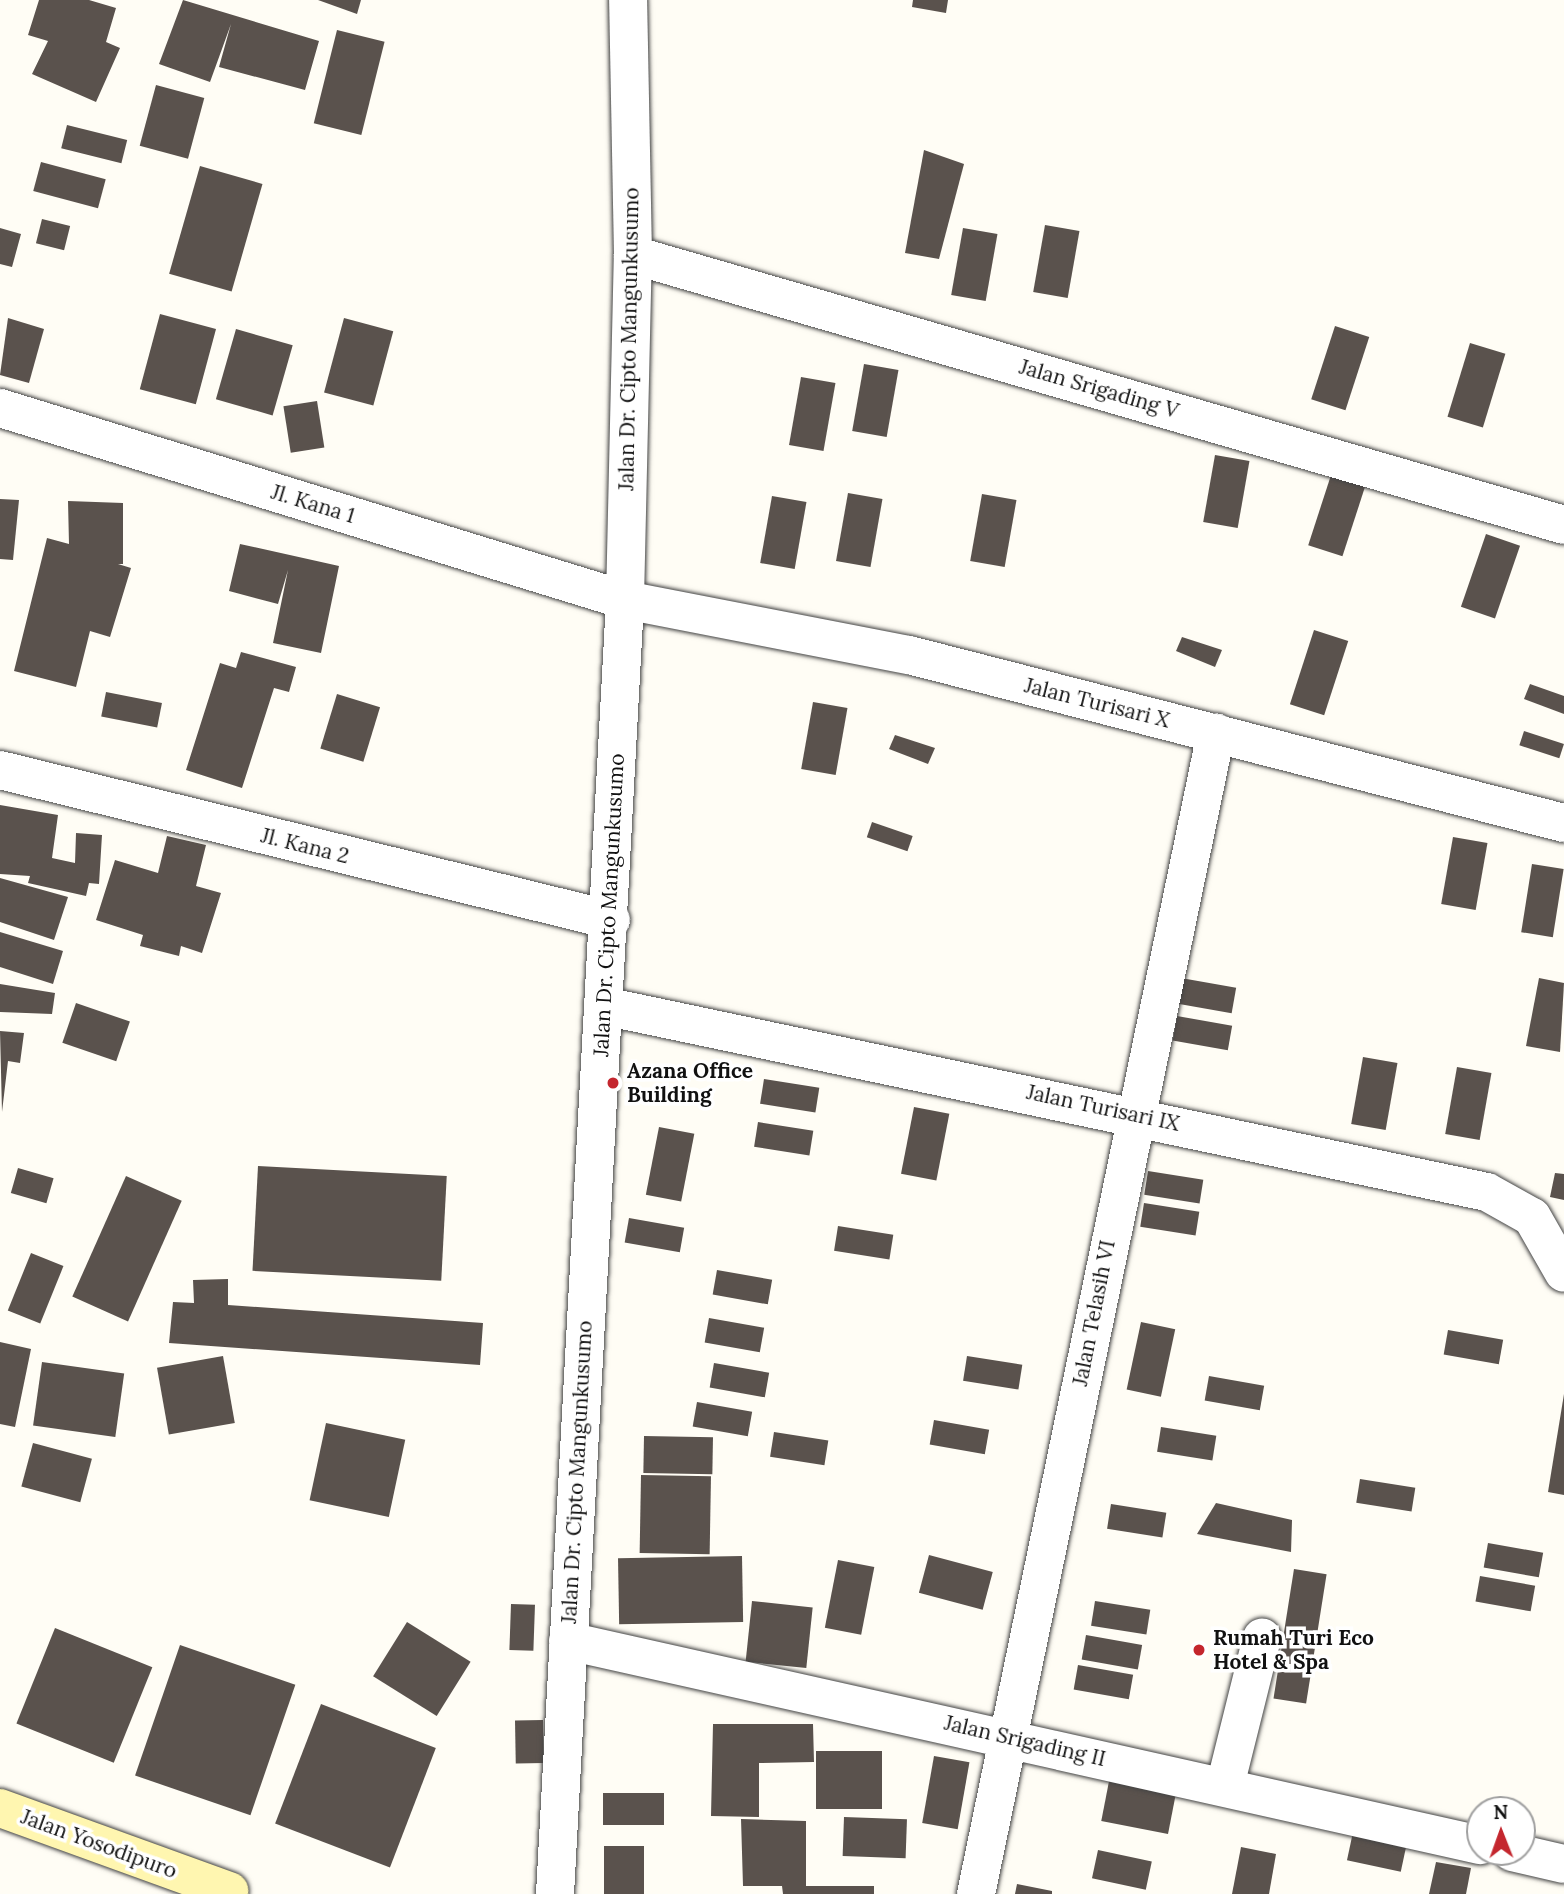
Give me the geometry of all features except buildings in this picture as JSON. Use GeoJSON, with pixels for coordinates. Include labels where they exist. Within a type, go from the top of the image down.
{"type":"FeatureCollection","features":[{"type":"Feature","properties":{"kind":"main road","name":"Jalan Yosodipuro"},"geometry":{"type":"LineString","coordinates":[[0,1808],[233,1892]]}},
{"type":"Feature","properties":{"kind":"street","name":"Jalan Dr. Cipto Mangunkusumo"},"geometry":{"type":"LineString","coordinates":[[555,1894],[611,920],[625,600],[633,255],[628,0]]}},
{"type":"Feature","properties":{"kind":"street","name":"Jalan Srigading V"},"geometry":{"type":"LineString","coordinates":[[633,255],[1564,524]]}},
{"type":"Feature","properties":{"kind":"street","name":"Jl. Kana 1"},"geometry":{"type":"LineString","coordinates":[[0,408],[625,600]]}},
{"type":"Feature","properties":{"kind":"street","name":"Jalan Turisari X"},"geometry":{"type":"LineString","coordinates":[[625,600],[909,655],[1564,822]]}},
{"type":"Feature","properties":{"kind":"street","name":"Jalan Telasih VI"},"geometry":{"type":"LineString","coordinates":[[976,1894],[1134,1114],[1216,733]]}},
{"type":"Feature","properties":{"kind":"street","name":"Jl. Kana 2"},"geometry":{"type":"LineString","coordinates":[[0,770],[611,920]]}},
{"type":"Feature","properties":{"kind":"street","name":"Jalan Turisari IX"},"geometry":{"type":"LineString","coordinates":[[604,1006],[1134,1114],[1487,1192],[1532,1217],[1564,1273]]}},
{"type":"Feature","properties":{"kind":"street"},"geometry":{"type":"LineString","coordinates":[[1225,1786],[1262,1639]]}},
{"type":"Feature","properties":{"kind":"street","name":"Jalan Srigading II"},"geometry":{"type":"LineString","coordinates":[[568,1641],[1008,1737],[1466,1842]]}},
{"type":"Feature","properties":{"kind":"street"},"geometry":{"type":"LineString","coordinates":[[1536,1858],[1564,1864]]}},
{"type":"Feature","properties":{"kind":"place","name":"Azana Office Building"},"geometry":{"type":"Point","coordinates":[613,1083]}},
{"type":"Feature","properties":{"kind":"place","name":"Rumah Turi Eco Hotel & Spa"},"geometry":{"type":"Point","coordinates":[1199,1650]}}]}
